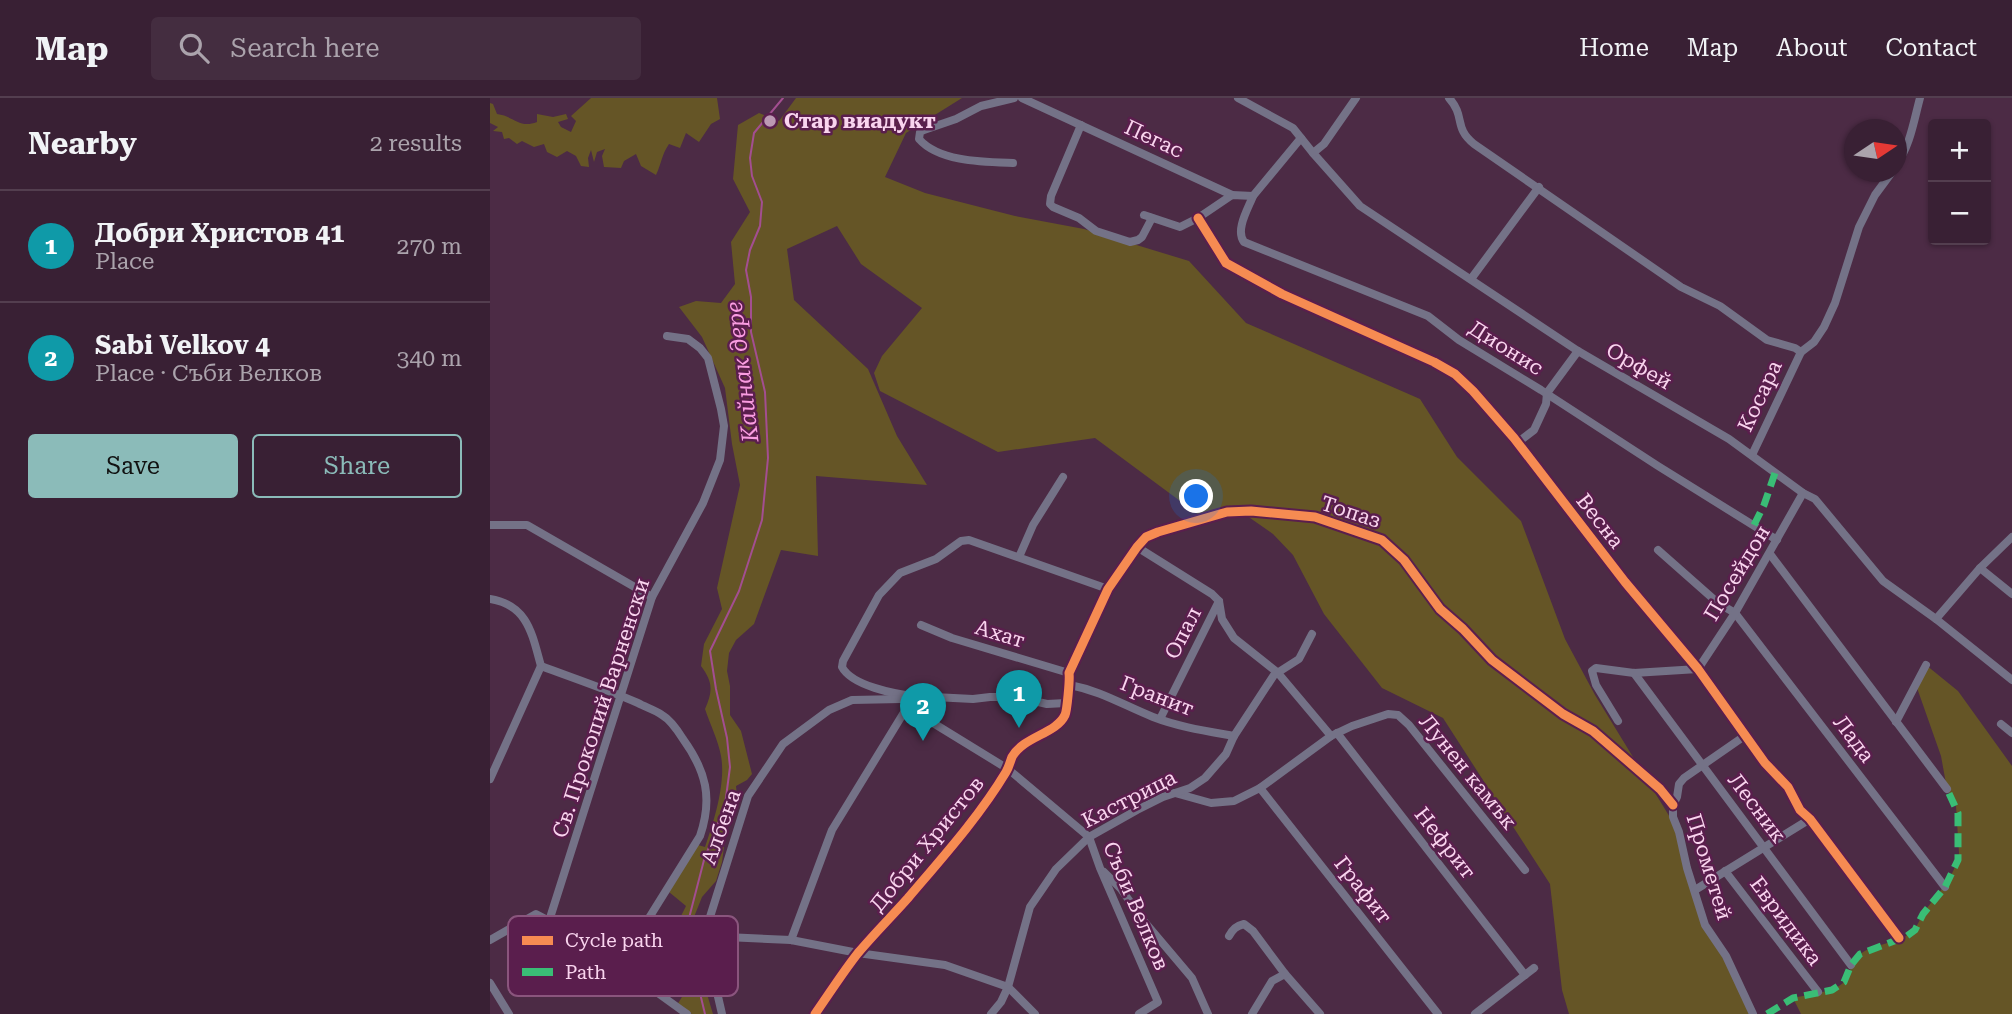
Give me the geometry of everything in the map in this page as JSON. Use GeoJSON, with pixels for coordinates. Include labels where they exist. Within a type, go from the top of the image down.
{"type":"FeatureCollection","features":[{"type":"Feature","properties":{"kind":"street"},"geometry":{"type":"LineString","coordinates":[[1013,163],[975,161],[935,152],[919,139],[920,132],[924,130],[956,119],[981,106],[1014,98]]}},
{"type":"Feature","properties":{"kind":"street","name":"Пегас"},"geometry":{"type":"LineString","coordinates":[[1022,98],[1232,195]]}},
{"type":"Feature","properties":{"kind":"street","name":"Орфей"},"geometry":{"type":"LineString","coordinates":[[1238,98],[1293,128],[1360,206],[1578,351],[1729,439],[1802,493],[1815,499],[1883,580],[2012,680]]}},
{"type":"Feature","properties":{"kind":"street"},"geometry":{"type":"LineString","coordinates":[[1313,153],[1324,144],[1356,98]]}},
{"type":"Feature","properties":{"kind":"street"},"geometry":{"type":"LineString","coordinates":[[1449,98],[1459,111],[1465,137],[1681,287],[1720,306],[1767,340],[1801,352]]}},
{"type":"Feature","properties":{"kind":"street"},"geometry":{"type":"LineString","coordinates":[[1907,140],[1920,98]]}},
{"type":"Feature","properties":{"kind":"street"},"geometry":{"type":"LineString","coordinates":[[1081,125],[1051,196],[1051,204],[1079,218],[1096,231],[1130,242],[1142,237],[1148,217],[1180,227],[1232,195],[1253,196]]}},
{"type":"Feature","properties":{"kind":"street","name":"Дионис"},"geometry":{"type":"LineString","coordinates":[[1301,138],[1253,196],[1240,230],[1240,237],[1244,242],[1428,316],[1459,340],[1777,540]]}},
{"type":"Feature","properties":{"kind":"street","name":"Косара"},"geometry":{"type":"LineString","coordinates":[[1752,455],[1801,352],[1814,342],[1829,317],[1859,227],[1885,182]]}},
{"type":"Feature","properties":{"kind":"street"},"geometry":{"type":"LineString","coordinates":[[1471,279],[1539,187]]}},
{"type":"Feature","properties":{"kind":"street","name":"Весна"},"geometry":{"type":"LineString","coordinates":[[1198,218],[1226,263],[1282,295],[1434,362],[1455,374],[1473,391],[1625,582],[1698,668],[1765,763],[1788,787],[1800,810],[1810,819],[1899,938]]}},
{"type":"Feature","properties":{"kind":"street","name":"Св. Прокопий Варненски"},"geometry":{"type":"LineString","coordinates":[[551,916],[652,597],[712,484],[720,460],[724,426],[708,358],[688,339],[667,336]]}},
{"type":"Feature","properties":{"kind":"street"},"geometry":{"type":"LineString","coordinates":[[1517,443],[1534,430],[1546,404],[1547,393],[1578,351]]}},
{"type":"Feature","properties":{"kind":"street"},"geometry":{"type":"LineString","coordinates":[[1019,557],[1033,525],[1063,477]]}},
{"type":"Feature","properties":{"kind":"street","name":"Посейдон"},"geometry":{"type":"LineString","coordinates":[[1698,668],[1735,613],[1802,493]]}},
{"type":"Feature","properties":{"kind":"street","name":"Топаз"},"geometry":{"type":"LineString","coordinates":[[1066,703],[1070,685],[1069,673],[1108,589],[1146,537],[1227,512],[1251,511],[1315,517],[1382,540],[1404,560],[1440,610],[1463,629],[1492,660],[1563,714],[1592,731],[1660,789],[1673,805]]}},
{"type":"Feature","properties":{"kind":"street"},"geometry":{"type":"LineString","coordinates":[[490,524],[527,525],[652,597]]}},
{"type":"Feature","properties":{"kind":"street"},"geometry":{"type":"LineString","coordinates":[[1936,619],[1980,568],[2012,537]]}},
{"type":"Feature","properties":{"kind":"street"},"geometry":{"type":"LineString","coordinates":[[791,940],[832,830],[914,696],[884,692],[849,676],[842,667],[879,595],[900,573],[936,559],[961,541],[969,540],[1108,589]]}},
{"type":"Feature","properties":{"kind":"street"},"geometry":{"type":"LineString","coordinates":[[1137,547],[1219,601]]}},
{"type":"Feature","properties":{"kind":"street","name":"Лада"},"geometry":{"type":"LineString","coordinates":[[1658,550],[1718,603],[1735,613],[1945,887]]}},
{"type":"Feature","properties":{"kind":"street"},"geometry":{"type":"LineString","coordinates":[[1770,554],[1947,789]]}},
{"type":"Feature","properties":{"kind":"street"},"geometry":{"type":"LineString","coordinates":[[1980,568],[2012,594]]}},
{"type":"Feature","properties":{"kind":"street"},"geometry":{"type":"LineString","coordinates":[[490,599],[513,606],[523,617],[532,632],[541,666],[490,779]]}},
{"type":"Feature","properties":{"kind":"street","name":"Нефрит"},"geometry":{"type":"LineString","coordinates":[[1219,601],[1222,619],[1234,638],[1278,673],[1334,735],[1525,975]]}},
{"type":"Feature","properties":{"kind":"street","name":"Опал"},"geometry":{"type":"LineString","coordinates":[[1160,719],[1219,601]]}},
{"type":"Feature","properties":{"kind":"street","name":"Ахат"},"geometry":{"type":"LineString","coordinates":[[921,625],[952,638],[1069,673]]}},
{"type":"Feature","properties":{"kind":"street","name":"Кастрица"},"geometry":{"type":"LineString","coordinates":[[991,1014],[1008,987],[1030,907],[1056,869],[1088,837],[1137,810],[1190,788],[1211,771],[1226,754],[1234,736],[1274,675],[1299,659],[1312,634]]}},
{"type":"Feature","properties":{"kind":"street"},"geometry":{"type":"LineString","coordinates":[[1896,722],[1926,665]]}},
{"type":"Feature","properties":{"kind":"street"},"geometry":{"type":"LineString","coordinates":[[541,666],[620,695],[663,715],[677,730],[700,766],[708,802],[705,821],[700,836],[650,916]]}},
{"type":"Feature","properties":{"kind":"street"},"geometry":{"type":"LineString","coordinates":[[1618,721],[1596,685],[1592,671],[1595,668],[1634,673],[1698,668]]}},
{"type":"Feature","properties":{"kind":"street","name":"Лесник"},"geometry":{"type":"LineString","coordinates":[[1634,673],[1851,965]]}},
{"type":"Feature","properties":{"kind":"street","name":"Гранит"},"geometry":{"type":"LineString","coordinates":[[1070,685],[1091,689],[1184,728],[1234,736]]}},
{"type":"Feature","properties":{"kind":"street","name":"Албена"},"geometry":{"type":"LineString","coordinates":[[710,916],[748,796],[783,744],[829,710],[852,700],[901,699],[914,696],[973,699],[990,696],[1016,697],[1047,704],[1066,703]]}},
{"type":"Feature","properties":{"kind":"street","name":"Добри Христов"},"geometry":{"type":"LineString","coordinates":[[815,1014],[858,953],[978,814],[1008,769],[1012,757],[1028,740],[1059,723],[1066,714],[1066,703]]}},
{"type":"Feature","properties":{"kind":"street","name":"Съби Велков"},"geometry":{"type":"LineString","coordinates":[[906,707],[1008,769],[1088,837],[1158,1002],[1139,1014]]}},
{"type":"Feature","properties":{"kind":"street","name":"Лунен камък"},"geometry":{"type":"LineString","coordinates":[[1334,735],[1388,714],[1398,715],[1409,725],[1525,870]]}},
{"type":"Feature","properties":{"kind":"street"},"geometry":{"type":"LineString","coordinates":[[2001,724],[2012,733]]}},
{"type":"Feature","properties":{"kind":"street"},"geometry":{"type":"LineString","coordinates":[[1175,793],[1211,803],[1234,801],[1260,788],[1334,735]]}},
{"type":"Feature","properties":{"kind":"street"},"geometry":{"type":"LineString","coordinates":[[1673,805],[1679,784],[1684,778],[1746,735]]}},
{"type":"Feature","properties":{"kind":"street","name":"Графит"},"geometry":{"type":"LineString","coordinates":[[1260,788],[1438,1014]]}},
{"type":"Feature","properties":{"kind":"street","name":"Прометей"},"geometry":{"type":"LineString","coordinates":[[1673,805],[1672,817],[1679,832],[1705,925],[1726,956],[1753,1014]]}},
{"type":"Feature","properties":{"kind":"street"},"geometry":{"type":"LineString","coordinates":[[1695,890],[1810,819]]}},
{"type":"Feature","properties":{"kind":"street"},"geometry":{"type":"LineString","coordinates":[[1100,868],[1121,889],[1143,920],[1192,978],[1208,1014]]}},
{"type":"Feature","properties":{"kind":"street","name":"Евридика"},"geometry":{"type":"LineString","coordinates":[[1726,871],[1818,992]]}},
{"type":"Feature","properties":{"kind":"street"},"geometry":{"type":"LineString","coordinates":[[1229,936],[1233,928],[1244,924],[1253,930],[1285,974],[1321,1014]]}},
{"type":"Feature","properties":{"kind":"street"},"geometry":{"type":"LineString","coordinates":[[490,940],[508,930]]}},
{"type":"Feature","properties":{"kind":"street"},"geometry":{"type":"LineString","coordinates":[[738,938],[791,940],[945,965],[1008,987],[1035,1014]]}},
{"type":"Feature","properties":{"kind":"street"},"geometry":{"type":"LineString","coordinates":[[1475,1014],[1534,968]]}},
{"type":"Feature","properties":{"kind":"street"},"geometry":{"type":"LineString","coordinates":[[1252,1014],[1272,981],[1285,974]]}},
{"type":"Feature","properties":{"kind":"street"},"geometry":{"type":"LineString","coordinates":[[490,982],[509,1014]]}},
{"type":"Feature","properties":{"kind":"street"},"geometry":{"type":"LineString","coordinates":[[662,996],[687,1014]]}},
{"type":"Feature","properties":{"kind":"street"},"geometry":{"type":"LineString","coordinates":[[718,996],[722,1014]]}},
{"type":"Feature","properties":{"kind":"shaded area"},"geometry":{"type":"Polygon","coordinates":[[[591,98],[717,98],[720,119],[711,124],[699,142],[686,133],[680,148],[669,144],[656,175],[641,166],[636,154],[624,161],[621,168],[604,167],[602,156],[605,149],[597,152],[594,162],[591,150],[589,167],[581,166],[576,156],[567,151],[557,157],[547,152],[544,144],[534,147],[522,141],[517,144],[509,138],[504,139],[502,132],[493,131],[498,127],[490,123],[490,103],[497,114],[526,124],[537,122],[537,114],[553,117],[566,114],[568,119],[558,122],[561,127],[571,132],[576,121],[571,116],[591,98]]]}},
{"type":"Feature","properties":{"kind":"shaded area"},"geometry":{"type":"Polygon","coordinates":[[[796,98],[962,98],[906,133],[885,177],[925,193],[1015,216],[1084,229],[1189,261],[1246,323],[1420,399],[1457,457],[1521,521],[1565,639],[1595,695],[1679,832],[1705,925],[1753,1014],[1569,1014],[1562,990],[1550,884],[1443,718],[1382,688],[1324,614],[1293,555],[1273,534],[1240,511],[1215,516],[1199,515],[1095,438],[998,452],[880,391],[874,373],[882,356],[922,308],[861,264],[837,226],[787,249],[794,300],[868,369],[897,436],[927,485],[816,476],[818,556],[781,550],[754,624],[736,640],[729,653],[727,671],[730,715],[741,731],[752,774],[736,786],[737,796],[716,881],[702,897],[694,916],[681,916],[686,906],[669,892],[698,845],[705,847],[721,790],[721,756],[705,709],[710,687],[708,677],[701,666],[704,644],[722,609],[717,588],[740,485],[725,388],[702,337],[679,307],[696,301],[721,303],[735,284],[731,242],[750,212],[733,179],[738,125],[759,113],[779,121],[796,98]]]}},
{"type":"Feature","properties":{"kind":"shaded area"},"geometry":{"type":"Polygon","coordinates":[[[1926,665],[1958,691],[2012,766],[2012,1014],[1801,1014],[1793,998],[1827,991],[1840,985],[1860,954],[1912,932],[1950,877],[1957,862],[1959,853],[1956,806],[1947,789],[1941,756],[1916,685],[1926,665]]]}},
{"type":"Feature","properties":{"kind":"shaded area"},"geometry":{"type":"Polygon","coordinates":[[[683,996],[708,996],[713,1014],[692,1014],[677,1005],[683,996]]]}},
{"type":"Feature","properties":{"kind":"waterway","name":"Кайнак дере"},"geometry":{"type":"LineString","coordinates":[[690,916],[704,860],[725,805],[730,767],[710,651],[739,591],[762,520],[768,458],[765,392],[751,332],[751,297],[746,270],[750,250],[760,226],[762,202],[752,176],[750,158],[754,133],[783,98]]}},
{"type":"Feature","properties":{"kind":"waterway","name":"Кайнак дере"},"geometry":{"type":"LineString","coordinates":[[701,996],[705,1014]]}},
{"type":"Feature","properties":{"kind":"marked path"},"geometry":{"type":"LineString","coordinates":[[1754,525],[1775,473]]}},
{"type":"Feature","properties":{"kind":"marked path"},"geometry":{"type":"LineString","coordinates":[[1767,1014],[1793,998],[1832,990],[1844,982],[1851,965],[1860,954],[1907,936],[1915,930],[1923,914],[1945,887],[1958,860],[1958,813],[1947,789]]}},
{"type":"Feature","properties":{"kind":"cycle path"},"geometry":{"type":"LineString","coordinates":[[1198,218],[1226,263],[1282,294],[1434,362],[1455,374],[1473,391],[1514,438],[1625,582],[1698,669],[1765,763],[1788,787],[1800,810],[1810,819],[1899,938]]}},
{"type":"Feature","properties":{"kind":"cycle path"},"geometry":{"type":"LineString","coordinates":[[815,1014],[858,953],[972,821],[995,789],[1017,750],[1061,721],[1067,708],[1069,673],[1108,589],[1137,547],[1146,537],[1158,532],[1227,512],[1251,511],[1315,517],[1382,540],[1404,560],[1440,609],[1492,660],[1563,714],[1593,731],[1660,789],[1673,805]]}},
{"type":"Feature","properties":{"kind":"place","name":"Стар виадукт"},"geometry":{"type":"Point","coordinates":[770,121]}},
{"type":"Feature","properties":{"kind":"place","name":"Добри Христов 41"},"geometry":{"type":"Point","coordinates":[1019,728]}},
{"type":"Feature","properties":{"kind":"place","name":"Sabi Velkov 4"},"geometry":{"type":"Point","coordinates":[923,741]}}]}
